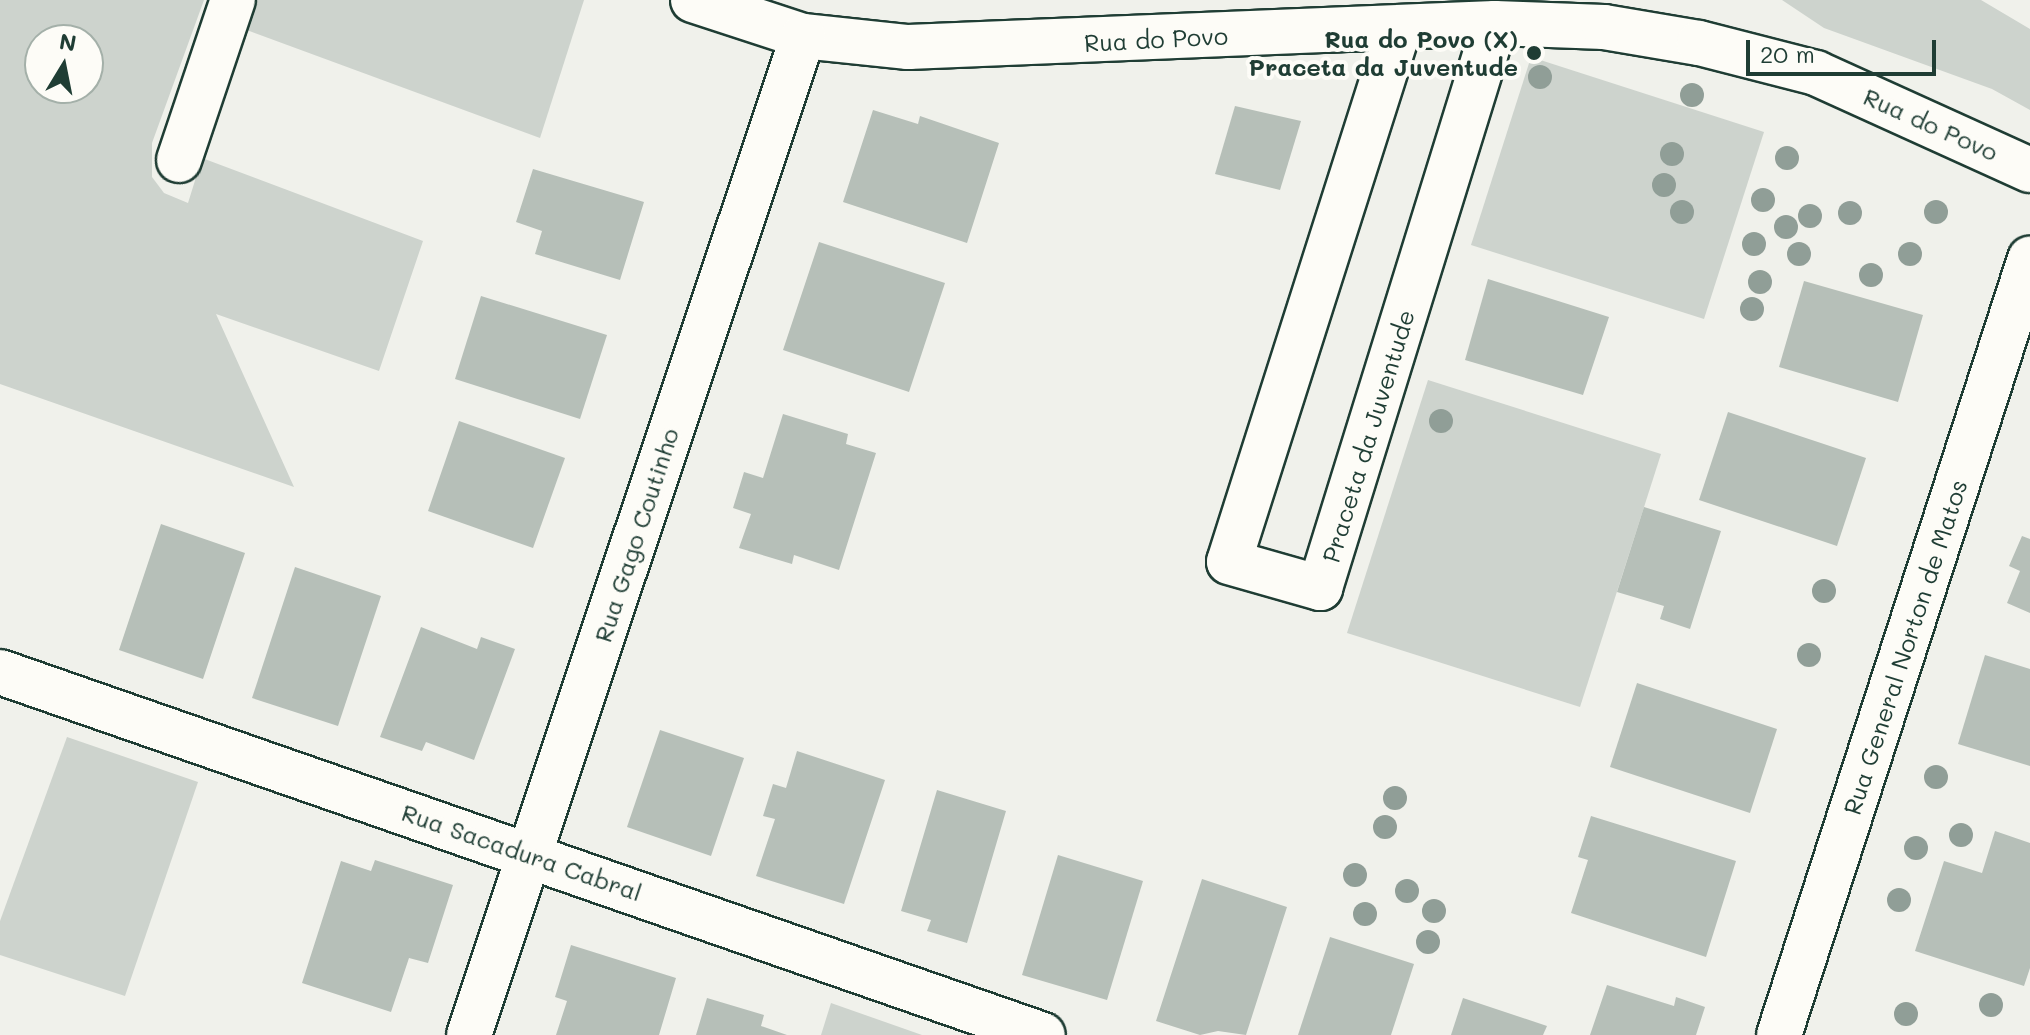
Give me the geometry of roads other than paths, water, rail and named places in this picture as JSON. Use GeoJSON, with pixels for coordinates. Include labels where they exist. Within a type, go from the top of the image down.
{"type":"FeatureCollection","features":[{"type":"Feature","properties":{"kind":"street"},"geometry":{"type":"LineString","coordinates":[[179,160],[233,0]]}},
{"type":"Feature","properties":{"kind":"street","name":"Rua do Povo"},"geometry":{"type":"LineString","coordinates":[[693,0],[803,36],[908,47],[1399,28],[1612,14],[1699,43],[1816,73],[2030,170]]}},
{"type":"Feature","properties":{"kind":"street","name":"Praceta da Juventude"},"geometry":{"type":"LineString","coordinates":[[1399,28],[1229,562],[1320,588],[1495,23]]}},
{"type":"Feature","properties":{"kind":"street","name":"Rua Gago Coutinho"},"geometry":{"type":"LineString","coordinates":[[469,1035],[803,36]]}},
{"type":"Feature","properties":{"kind":"street","name":"Rua General Norton de Matos"},"geometry":{"type":"LineString","coordinates":[[1779,1035],[2030,259]]}},
{"type":"Feature","properties":{"kind":"street","name":"Rua Sacadura Cabral"},"geometry":{"type":"LineString","coordinates":[[0,672],[1043,1035]]}},
{"type":"Feature","properties":{"kind":"place","name":"Rua do Povo (X) Praceta da Juventude"},"geometry":{"type":"Point","coordinates":[1534,53]}}]}
